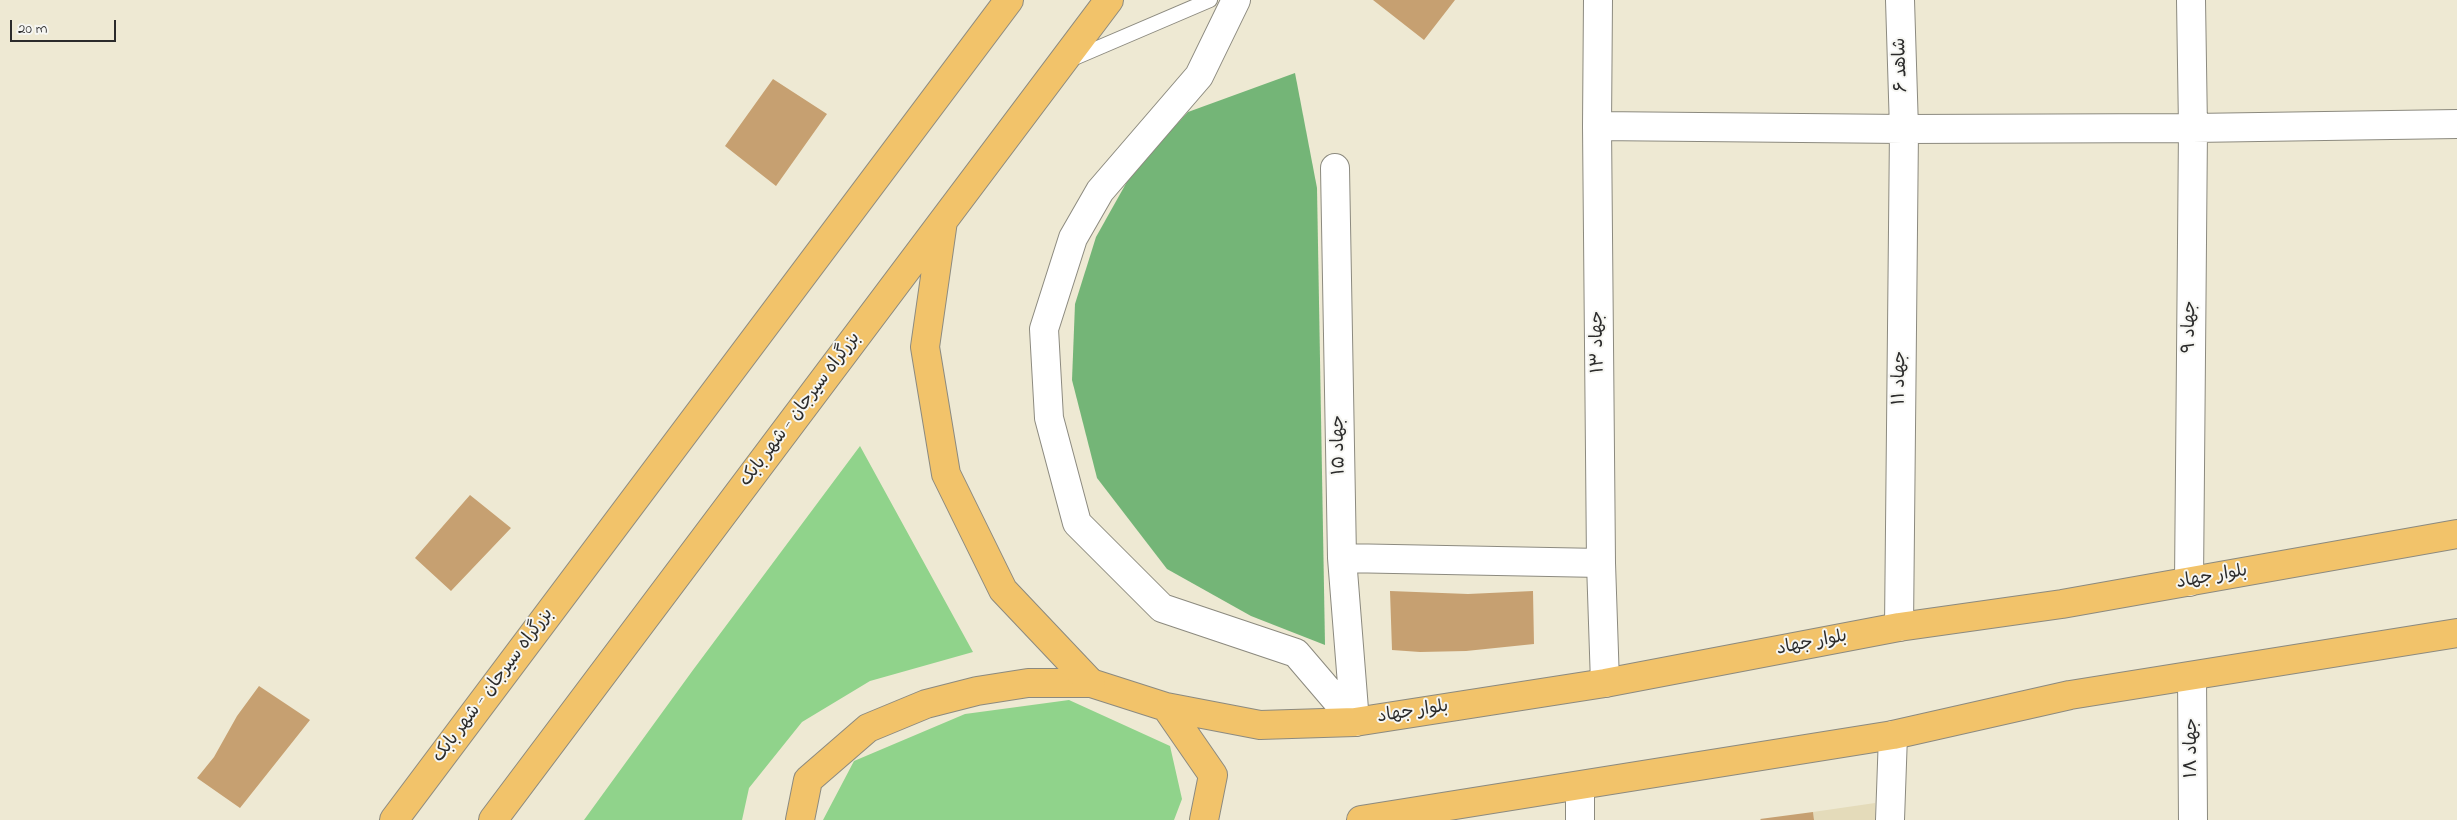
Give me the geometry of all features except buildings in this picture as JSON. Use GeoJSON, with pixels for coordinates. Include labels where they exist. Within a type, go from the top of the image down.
{"type":"FeatureCollection","features":[{"type":"Feature","properties":{"kind":"main road","name":"بزرگراه سیرجان - شهر بابک"},"geometry":{"type":"LineString","coordinates":[[394,820],[1009,0]]}},
{"type":"Feature","properties":{"kind":"main road","name":"بزرگراه سیرجان - شهر بابک"},"geometry":{"type":"LineString","coordinates":[[493,820],[1109,0]]}},
{"type":"Feature","properties":{"kind":"main road"},"geometry":{"type":"LineString","coordinates":[[944,220],[925,347],[946,474],[1003,590],[1091,683]]}},
{"type":"Feature","properties":{"kind":"main road","name":"بلوار جهاد"},"geometry":{"type":"LineString","coordinates":[[1091,683],[1166,707],[1260,725],[1355,722],[1605,683],[1899,627],[2062,604],[2457,534]]}},
{"type":"Feature","properties":{"kind":"main road"},"geometry":{"type":"LineString","coordinates":[[1361,820],[1893,735],[2070,696],[2457,633]]}},
{"type":"Feature","properties":{"kind":"main road"},"geometry":{"type":"LineString","coordinates":[[800,820],[808,780],[868,728],[926,704],[977,691],[1028,683],[1091,683]]}},
{"type":"Feature","properties":{"kind":"main road"},"geometry":{"type":"LineString","coordinates":[[1166,707],[1213,775],[1204,820]]}},
{"type":"Feature","properties":{"kind":"street"},"geometry":{"type":"LineString","coordinates":[[1236,0],[1199,76],[1100,191],[1074,238],[1044,329],[1049,418],[1077,523],[1162,608],[1296,653],[1355,722]]}},
{"type":"Feature","properties":{"kind":"street","name":"جهاد ۱۳"},"geometry":{"type":"LineString","coordinates":[[1598,0],[1597,126],[1601,563],[1605,683]]}},
{"type":"Feature","properties":{"kind":"street","name":"شاهد ۶"},"geometry":{"type":"LineString","coordinates":[[1900,0],[1904,129]]}},
{"type":"Feature","properties":{"kind":"street","name":"جهاد ۹"},"geometry":{"type":"LineString","coordinates":[[2189,582],[2193,128],[2191,0]]}},
{"type":"Feature","properties":{"kind":"street"},"geometry":{"type":"LineString","coordinates":[[1597,126],[1904,129],[2193,128],[2457,124]]}},
{"type":"Feature","properties":{"kind":"street","name":"جهاد ۱۱"},"geometry":{"type":"LineString","coordinates":[[1899,627],[1904,129]]}},
{"type":"Feature","properties":{"kind":"street","name":"جهاد ۱۵"},"geometry":{"type":"LineString","coordinates":[[1334,168],[1342,558],[1355,722]]}},
{"type":"Feature","properties":{"kind":"street"},"geometry":{"type":"LineString","coordinates":[[1342,558],[1601,563]]}},
{"type":"Feature","properties":{"kind":"street","name":"جهاد ۱۸"},"geometry":{"type":"LineString","coordinates":[[2192,676],[2193,820]]}},
{"type":"Feature","properties":{"kind":"street"},"geometry":{"type":"LineString","coordinates":[[1890,820],[1893,735]]}},
{"type":"Feature","properties":{"kind":"street"},"geometry":{"type":"LineString","coordinates":[[1580,786],[1580,820]]}},
{"type":"Feature","properties":{"kind":"lane"},"geometry":{"type":"LineString","coordinates":[[1062,63],[1210,0]]}},
{"type":"Feature","properties":{"kind":"shaded area"},"geometry":{"type":"Polygon","coordinates":[[[1875,803],[1875,820],[1814,820],[1813,812],[1875,803]]]}},
{"type":"Feature","properties":{"kind":"green space"},"geometry":{"type":"Polygon","coordinates":[[[1295,73],[1317,188],[1325,645],[1251,616],[1167,569],[1097,478],[1072,380],[1075,304],[1096,237],[1133,171],[1188,112],[1295,73]]]}},
{"type":"Feature","properties":{"kind":"green space"},"geometry":{"type":"Polygon","coordinates":[[[860,446],[973,652],[870,681],[802,722],[749,788],[742,820],[584,820],[693,670],[860,446]]]}},
{"type":"Feature","properties":{"kind":"green space"},"geometry":{"type":"Polygon","coordinates":[[[1069,700],[1170,746],[1182,799],[1174,820],[823,820],[854,761],[965,714],[1069,700]]]}}]}
